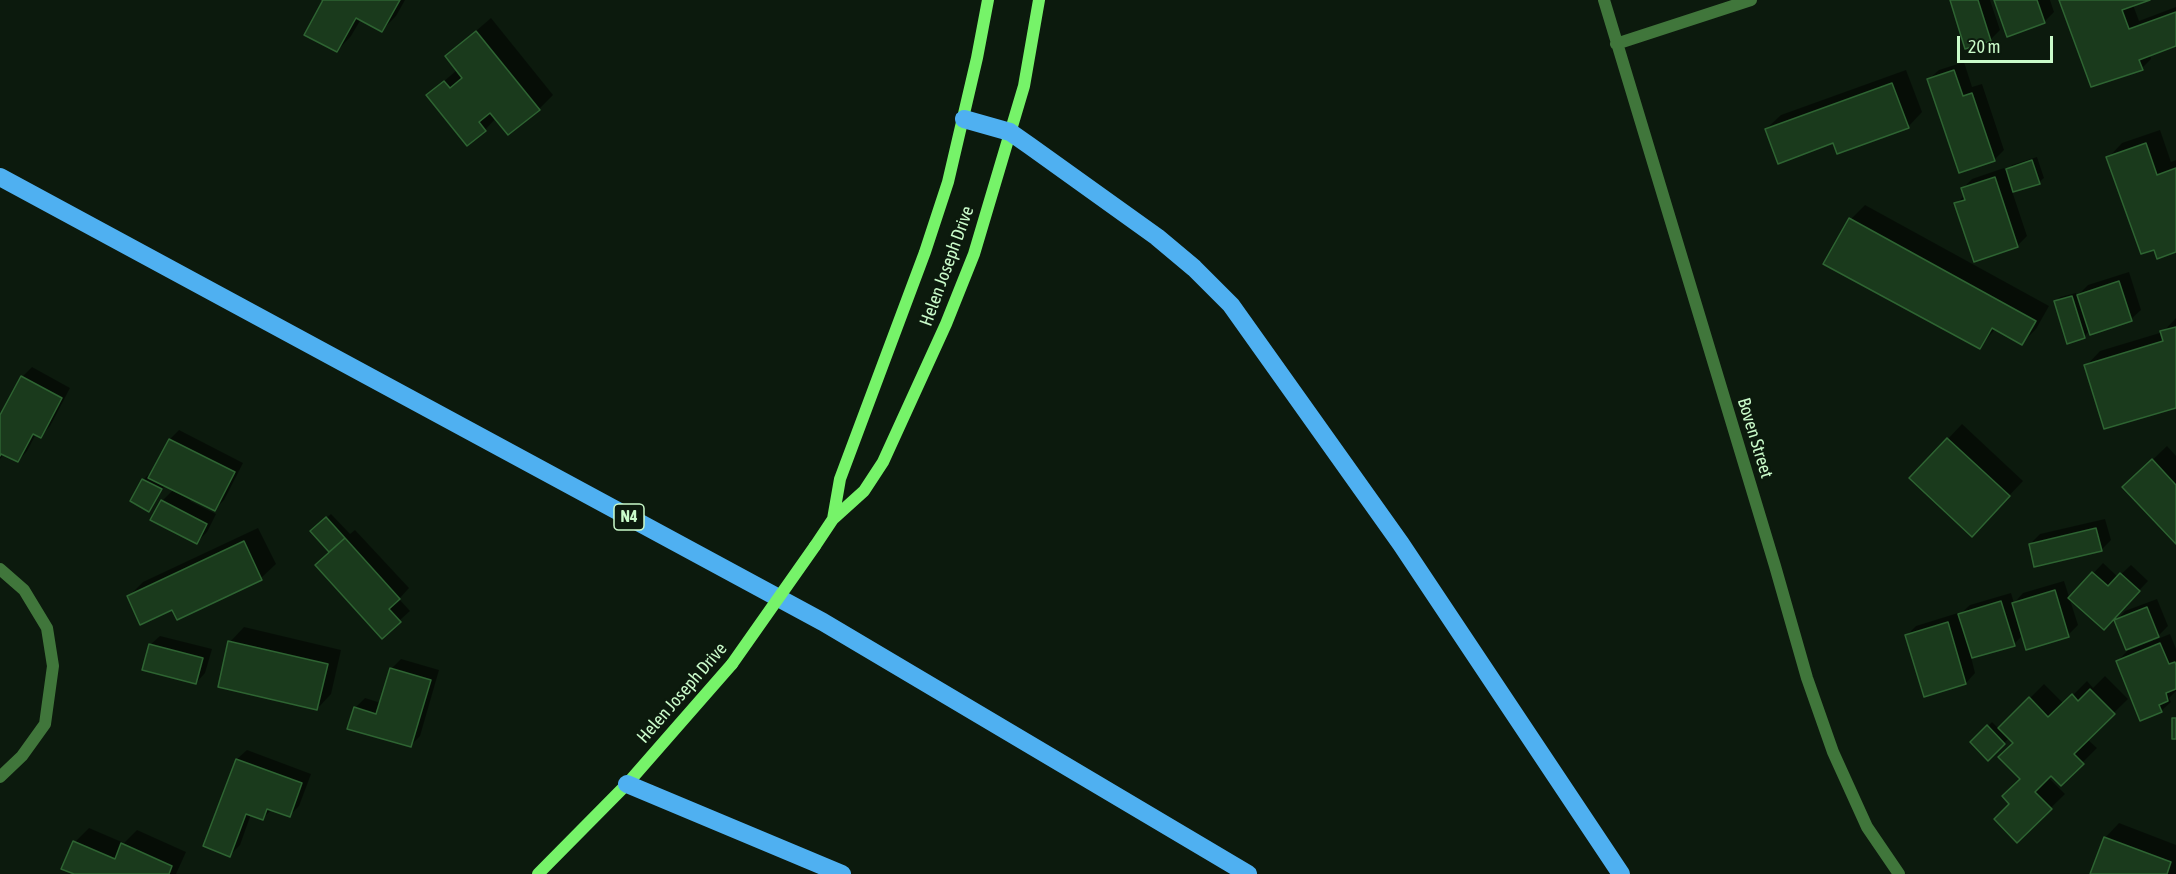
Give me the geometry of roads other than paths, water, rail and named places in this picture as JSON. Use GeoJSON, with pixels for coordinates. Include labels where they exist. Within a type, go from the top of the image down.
{"type":"FeatureCollection","features":[{"type":"Feature","properties":{"kind":"highway"},"geometry":{"type":"LineString","coordinates":[[964,119],[1010,132],[1157,237],[1194,268],[1231,305],[1401,544],[1621,874]]}},
{"type":"Feature","properties":{"kind":"highway","name":"N4"},"geometry":{"type":"LineString","coordinates":[[0,177],[823,622],[1248,874]]}},
{"type":"Feature","properties":{"kind":"highway"},"geometry":{"type":"LineString","coordinates":[[627,784],[842,874]]}},
{"type":"Feature","properties":{"kind":"street","name":"Helen Joseph Drive"},"geometry":{"type":"LineString","coordinates":[[833,519],[840,479],[925,252],[948,182],[964,119],[988,0]]}},
{"type":"Feature","properties":{"kind":"street","name":"Helen Joseph Drive"},"geometry":{"type":"LineString","coordinates":[[538,874],[627,784],[732,664],[833,519],[864,491],[883,462],[920,386],[974,254],[1024,86],[1039,0]]}},
{"type":"Feature","properties":{"kind":"street","name":"Boven Street"},"geometry":{"type":"LineString","coordinates":[[1604,0],[1814,700],[1833,752],[1867,827],[1899,874]]}},
{"type":"Feature","properties":{"kind":"street"},"geometry":{"type":"LineString","coordinates":[[1616,44],[1751,0]]}},
{"type":"Feature","properties":{"kind":"street"},"geometry":{"type":"LineString","coordinates":[[0,569],[24,590],[47,628],[53,666],[45,724],[22,756],[0,777]]}}]}
